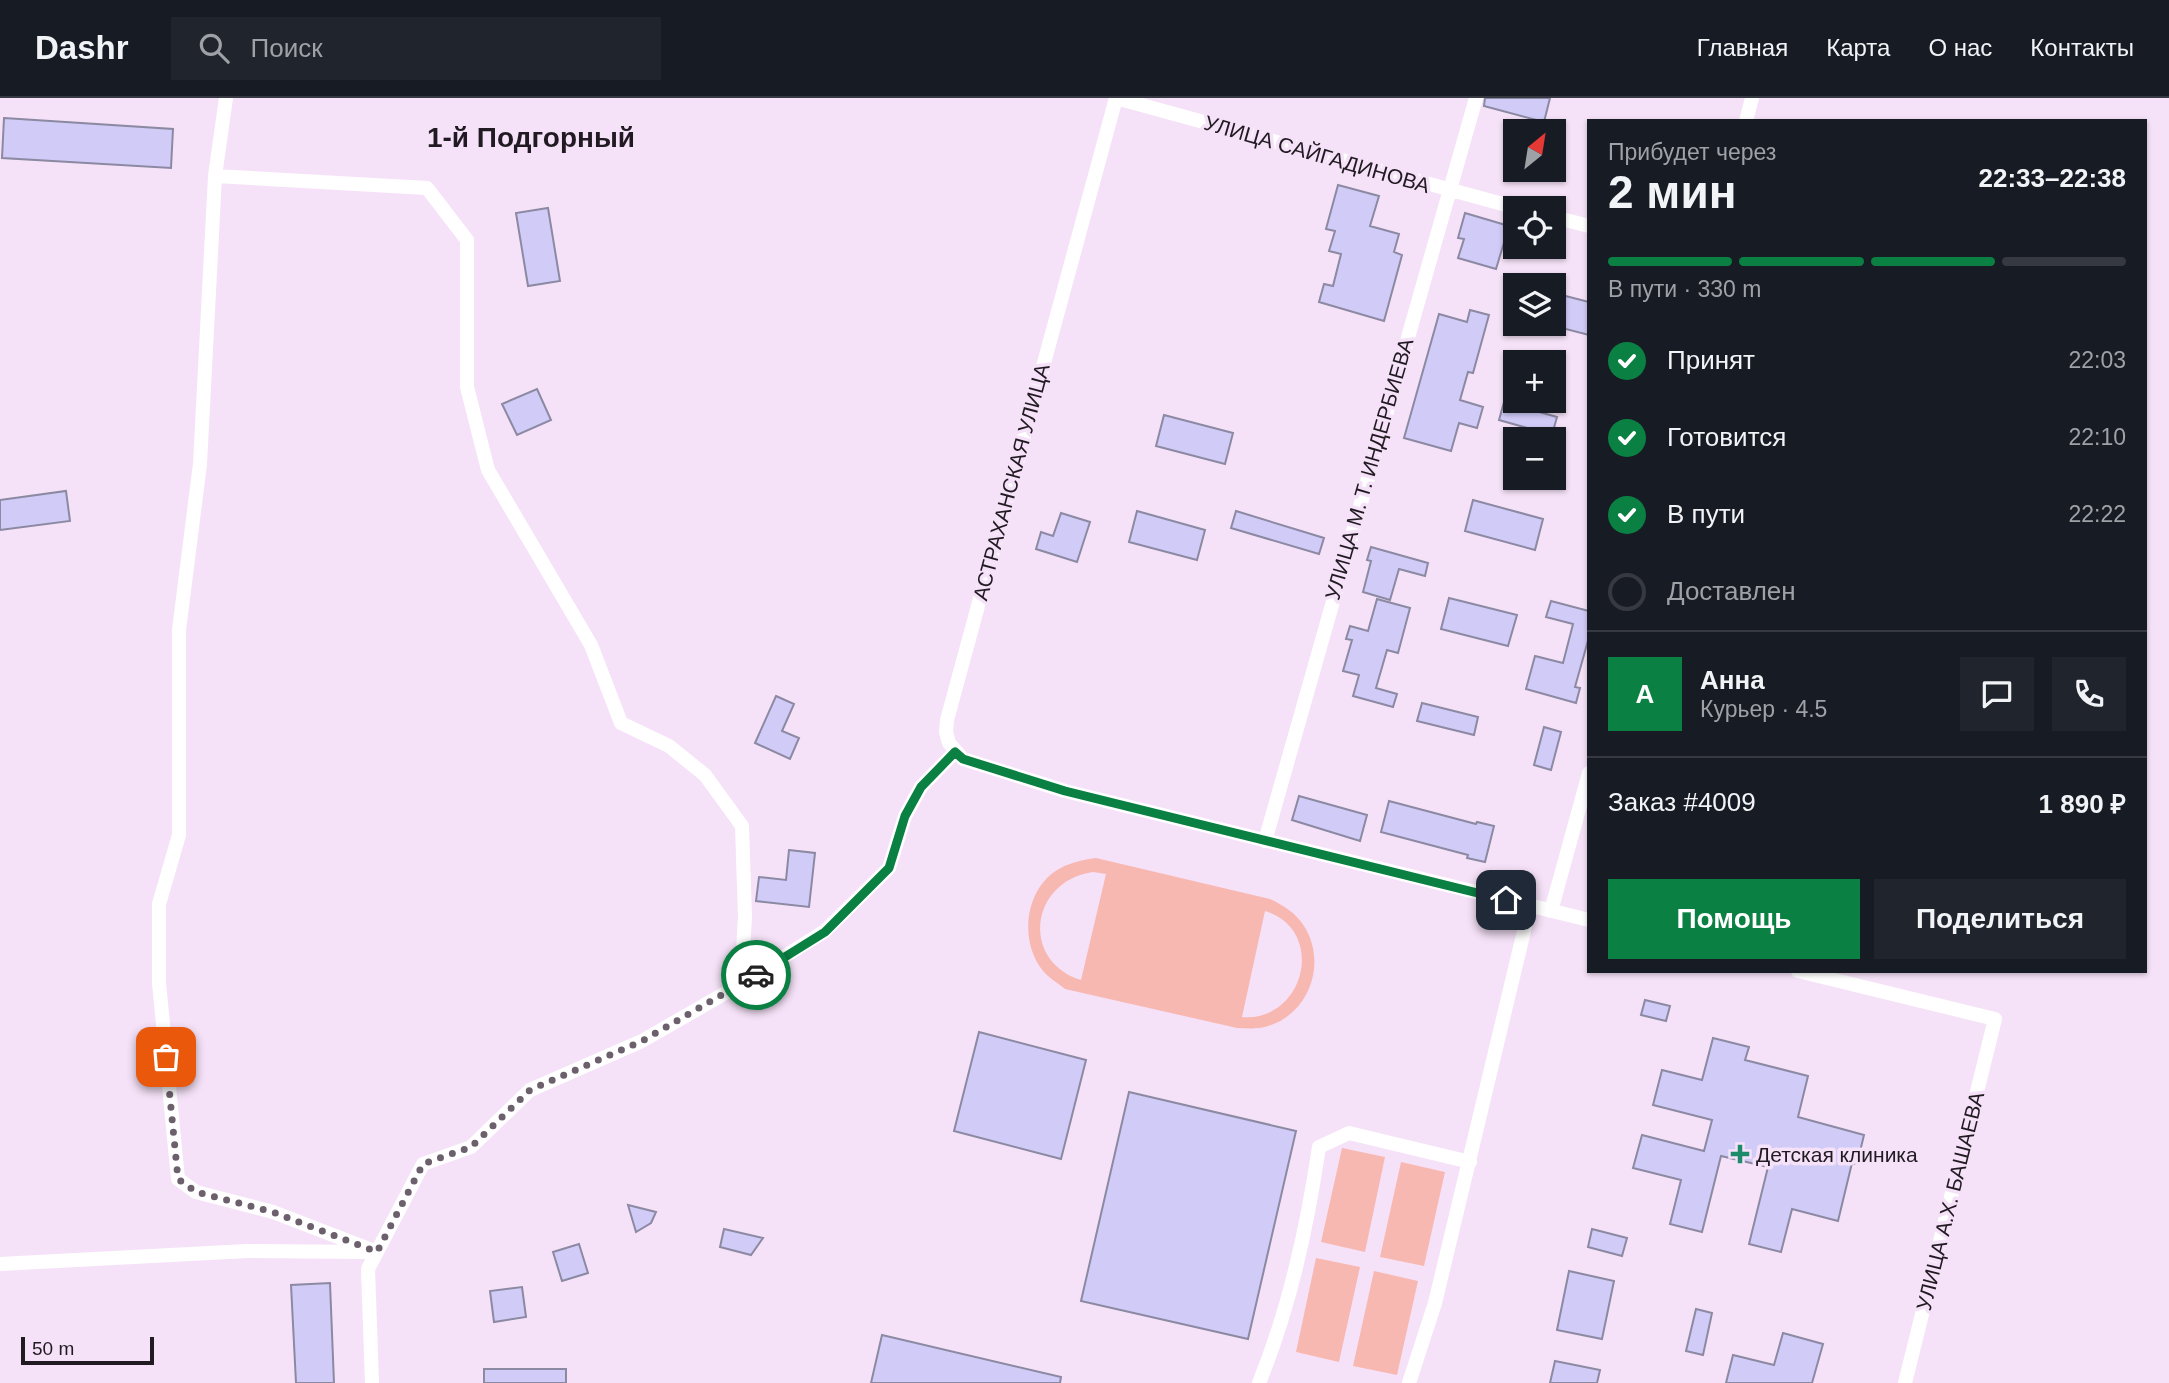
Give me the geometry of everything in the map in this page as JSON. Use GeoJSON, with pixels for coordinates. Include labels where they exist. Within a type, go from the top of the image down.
{"type":"FeatureCollection","features":[{"type":"Feature","properties":{"kind":"street"},"geometry":{"type":"LineString","coordinates":[[226,98],[215,176],[200,464],[179,630],[179,835],[159,904],[159,983],[178,1179],[196,1192],[273,1212],[377,1252]]}},
{"type":"Feature","properties":{"kind":"street","name":"УЛИЦА САЙГАДИНОВА"},"geometry":{"type":"LineString","coordinates":[[1116,98],[1503,205]]}},
{"type":"Feature","properties":{"kind":"street","name":"АСТРАХАНСКАЯ УЛИЦА"},"geometry":{"type":"LineString","coordinates":[[955,752],[946,732],[947,720],[1116,98]]}},
{"type":"Feature","properties":{"kind":"street","name":"УЛИЦА М. Т. ИНДЕРБИЕВА"},"geometry":{"type":"LineString","coordinates":[[1265,841],[1476,98]]}},
{"type":"Feature","properties":{"kind":"street"},"geometry":{"type":"LineString","coordinates":[[1747,119],[1752,98]]}},
{"type":"Feature","properties":{"kind":"street"},"geometry":{"type":"LineString","coordinates":[[215,176],[427,188],[467,240],[467,387],[488,470],[591,645],[621,723],[669,746],[705,775],[742,826],[745,916],[741,984]]}},
{"type":"Feature","properties":{"kind":"street"},"geometry":{"type":"LineString","coordinates":[[1566,221],[1587,226]]}},
{"type":"Feature","properties":{"kind":"street"},"geometry":{"type":"LineString","coordinates":[[372,1383],[368,1269],[423,1164],[471,1147],[530,1090],[642,1041],[825,932],[889,868],[905,816],[921,787],[955,752],[963,759],[1065,791],[1587,920]]}},
{"type":"Feature","properties":{"kind":"street"},"geometry":{"type":"LineString","coordinates":[[1551,911],[1587,780]]}},
{"type":"Feature","properties":{"kind":"street"},"geometry":{"type":"LineString","coordinates":[[1409,1383],[1436,1303],[1530,906]]}},
{"type":"Feature","properties":{"kind":"street","name":"УЛИЦА А.Х. БАШАЕВА"},"geometry":{"type":"LineString","coordinates":[[1806,973],[1995,1019],[1905,1383]]}},
{"type":"Feature","properties":{"kind":"street"},"geometry":{"type":"LineString","coordinates":[[1259,1383],[1278,1337],[1308,1224],[1320,1147],[1349,1133],[1470,1162]]}},
{"type":"Feature","properties":{"kind":"street"},"geometry":{"type":"LineString","coordinates":[[0,1264],[247,1251],[377,1252]]}},
{"type":"Feature","properties":{"kind":"shaded area"},"geometry":{"type":"Polygon","coordinates":[[[1096,858],[1270,899],[1284,907],[1304,926],[1314,957],[1309,989],[1301,1003],[1290,1015],[1276,1023],[1259,1028],[1237,1028],[1065,989],[1045,974],[1036,960],[1028,933],[1031,906],[1044,881],[1054,872],[1069,864],[1096,858]],[[1093,872],[1072,878],[1056,890],[1045,905],[1040,922],[1041,940],[1048,956],[1061,970],[1081,980],[1106,874],[1093,872]],[[1265,911],[1242,1017],[1264,1015],[1281,1005],[1293,991],[1300,973],[1302,954],[1296,936],[1284,921],[1265,911]]]}},
{"type":"Feature","properties":{"kind":"shaded area"},"geometry":{"type":"Polygon","coordinates":[[[1342,1148],[1385,1157],[1365,1252],[1321,1242],[1342,1148]]]}},
{"type":"Feature","properties":{"kind":"shaded area"},"geometry":{"type":"Polygon","coordinates":[[[1401,1162],[1445,1172],[1424,1266],[1380,1257],[1401,1162]]]}},
{"type":"Feature","properties":{"kind":"shaded area"},"geometry":{"type":"Polygon","coordinates":[[[1316,1258],[1360,1267],[1339,1362],[1296,1352],[1316,1258]]]}},
{"type":"Feature","properties":{"kind":"shaded area"},"geometry":{"type":"Polygon","coordinates":[[[1374,1271],[1418,1281],[1397,1375],[1353,1366],[1374,1271]]]}},
{"type":"Feature","properties":{"kind":"building"},"geometry":{"type":"Polygon","coordinates":[[[1485,98],[1550,98],[1545,119],[1533,119],[1484,106],[1485,98]]]}},
{"type":"Feature","properties":{"kind":"building"},"geometry":{"type":"Polygon","coordinates":[[[4,118],[173,129],[171,168],[2,158],[4,118]]]}},
{"type":"Feature","properties":{"kind":"building"},"geometry":{"type":"Polygon","coordinates":[[[1338,185],[1379,196],[1370,226],[1399,234],[1394,252],[1402,255],[1384,321],[1319,302],[1324,284],[1333,286],[1341,254],[1329,251],[1335,231],[1326,229],[1338,185]]]}},
{"type":"Feature","properties":{"kind":"building"},"geometry":{"type":"Polygon","coordinates":[[[548,208],[560,281],[528,286],[516,213],[548,208]]]}},
{"type":"Feature","properties":{"kind":"building"},"geometry":{"type":"Polygon","coordinates":[[[1465,213],[1503,224],[1503,246],[1496,269],[1458,258],[1464,239],[1458,238],[1465,213]]]}},
{"type":"Feature","properties":{"kind":"building"},"geometry":{"type":"Polygon","coordinates":[[[1566,296],[1587,301],[1587,334],[1566,329],[1566,296]]]}},
{"type":"Feature","properties":{"kind":"building"},"geometry":{"type":"Polygon","coordinates":[[[1470,310],[1489,315],[1473,373],[1468,372],[1460,400],[1483,407],[1477,428],[1459,423],[1451,451],[1404,438],[1439,314],[1467,322],[1470,310]]]}},
{"type":"Feature","properties":{"kind":"building"},"geometry":{"type":"Polygon","coordinates":[[[537,389],[551,420],[517,435],[502,404],[537,389]]]}},
{"type":"Feature","properties":{"kind":"building"},"geometry":{"type":"Polygon","coordinates":[[[1503,406],[1503,413],[1543,413],[1557,417],[1554,427],[1524,427],[1499,420],[1503,406]]]}},
{"type":"Feature","properties":{"kind":"building"},"geometry":{"type":"Polygon","coordinates":[[[1164,415],[1233,433],[1225,464],[1156,446],[1164,415]]]}},
{"type":"Feature","properties":{"kind":"building"},"geometry":{"type":"Polygon","coordinates":[[[66,491],[70,521],[0,530],[0,500],[66,491]]]}},
{"type":"Feature","properties":{"kind":"building"},"geometry":{"type":"Polygon","coordinates":[[[1473,500],[1543,519],[1535,550],[1465,531],[1473,500]]]}},
{"type":"Feature","properties":{"kind":"building"},"geometry":{"type":"Polygon","coordinates":[[[1137,511],[1205,530],[1197,560],[1129,542],[1137,511]]]}},
{"type":"Feature","properties":{"kind":"building"},"geometry":{"type":"Polygon","coordinates":[[[1236,511],[1324,538],[1319,554],[1231,528],[1236,511]]]}},
{"type":"Feature","properties":{"kind":"building"},"geometry":{"type":"Polygon","coordinates":[[[1061,513],[1090,522],[1077,562],[1036,549],[1041,532],[1053,536],[1061,513]]]}},
{"type":"Feature","properties":{"kind":"building"},"geometry":{"type":"Polygon","coordinates":[[[1371,547],[1428,563],[1425,576],[1399,569],[1390,600],[1363,592],[1371,561],[1367,560],[1371,547]]]}},
{"type":"Feature","properties":{"kind":"building"},"geometry":{"type":"Polygon","coordinates":[[[1449,598],[1517,615],[1508,646],[1441,629],[1449,598]]]}},
{"type":"Feature","properties":{"kind":"building"},"geometry":{"type":"Polygon","coordinates":[[[1377,599],[1410,608],[1398,653],[1387,650],[1376,688],[1397,694],[1393,707],[1353,696],[1359,675],[1343,671],[1352,640],[1346,639],[1350,626],[1368,631],[1377,599]]]}},
{"type":"Feature","properties":{"kind":"building"},"geometry":{"type":"Polygon","coordinates":[[[1551,601],[1587,610],[1587,644],[1575,687],[1580,688],[1576,703],[1526,689],[1535,656],[1563,663],[1573,624],[1546,617],[1551,601]]]}},
{"type":"Feature","properties":{"kind":"building"},"geometry":{"type":"Polygon","coordinates":[[[776,696],[794,704],[782,731],[799,738],[790,759],[755,743],[776,696]]]}},
{"type":"Feature","properties":{"kind":"building"},"geometry":{"type":"Polygon","coordinates":[[[1422,703],[1478,717],[1474,735],[1417,721],[1422,703]]]}},
{"type":"Feature","properties":{"kind":"building"},"geometry":{"type":"Polygon","coordinates":[[[1544,727],[1561,732],[1551,770],[1534,765],[1544,727]]]}},
{"type":"Feature","properties":{"kind":"building"},"geometry":{"type":"Polygon","coordinates":[[[1299,796],[1367,815],[1360,841],[1292,820],[1299,796]]]}},
{"type":"Feature","properties":{"kind":"building"},"geometry":{"type":"Polygon","coordinates":[[[1389,801],[1476,824],[1494,826],[1485,862],[1381,832],[1389,801]]]}},
{"type":"Feature","properties":{"kind":"building"},"geometry":{"type":"Polygon","coordinates":[[[789,850],[815,853],[809,907],[756,901],[759,877],[786,880],[789,850]]]}},
{"type":"Feature","properties":{"kind":"building"},"geometry":{"type":"Polygon","coordinates":[[[1645,1000],[1670,1006],[1666,1021],[1641,1015],[1645,1000]]]}},
{"type":"Feature","properties":{"kind":"building"},"geometry":{"type":"Polygon","coordinates":[[[979,1032],[1086,1060],[1061,1159],[954,1131],[979,1032]]]}},
{"type":"Feature","properties":{"kind":"building"},"geometry":{"type":"Polygon","coordinates":[[[1713,1038],[1749,1047],[1745,1060],[1808,1076],[1798,1117],[1864,1135],[1857,1164],[1852,1163],[1838,1221],[1792,1209],[1781,1252],[1749,1244],[1768,1167],[1721,1156],[1702,1232],[1670,1224],[1681,1180],[1633,1168],[1642,1135],[1704,1151],[1712,1120],[1653,1105],[1662,1070],[1702,1080],[1713,1038]]]}},
{"type":"Feature","properties":{"kind":"building"},"geometry":{"type":"Polygon","coordinates":[[[1129,1092],[1296,1131],[1248,1339],[1081,1301],[1129,1092]]]}},
{"type":"Feature","properties":{"kind":"building"},"geometry":{"type":"Polygon","coordinates":[[[628,1205],[656,1212],[651,1223],[636,1232],[628,1205]]]}},
{"type":"Feature","properties":{"kind":"building"},"geometry":{"type":"Polygon","coordinates":[[[724,1229],[763,1238],[751,1255],[720,1247],[724,1229]]]}},
{"type":"Feature","properties":{"kind":"building"},"geometry":{"type":"Polygon","coordinates":[[[1592,1229],[1627,1238],[1622,1256],[1588,1247],[1592,1229]]]}},
{"type":"Feature","properties":{"kind":"building"},"geometry":{"type":"Polygon","coordinates":[[[579,1244],[588,1273],[562,1281],[553,1252],[579,1244]]]}},
{"type":"Feature","properties":{"kind":"building"},"geometry":{"type":"Polygon","coordinates":[[[1569,1271],[1614,1281],[1602,1339],[1557,1330],[1569,1271]]]}},
{"type":"Feature","properties":{"kind":"building"},"geometry":{"type":"Polygon","coordinates":[[[330,1283],[334,1383],[296,1383],[291,1285],[330,1283]]]}},
{"type":"Feature","properties":{"kind":"building"},"geometry":{"type":"Polygon","coordinates":[[[522,1287],[526,1317],[494,1322],[490,1291],[522,1287]]]}},
{"type":"Feature","properties":{"kind":"building"},"geometry":{"type":"Polygon","coordinates":[[[1696,1309],[1712,1313],[1703,1355],[1686,1351],[1696,1309]]]}},
{"type":"Feature","properties":{"kind":"building"},"geometry":{"type":"Polygon","coordinates":[[[1783,1333],[1823,1344],[1812,1383],[1726,1383],[1733,1355],[1774,1365],[1783,1333]]]}},
{"type":"Feature","properties":{"kind":"building"},"geometry":{"type":"Polygon","coordinates":[[[882,1335],[1061,1377],[1060,1383],[871,1383],[882,1335]]]}},
{"type":"Feature","properties":{"kind":"building"},"geometry":{"type":"Polygon","coordinates":[[[1555,1361],[1600,1370],[1597,1383],[1550,1383],[1555,1361]]]}},
{"type":"Feature","properties":{"kind":"building"},"geometry":{"type":"Polygon","coordinates":[[[484,1369],[566,1369],[566,1383],[484,1383],[484,1369]]]}},
{"type":"Feature","properties":{"kind":"way so far"},"geometry":{"type":"LineString","coordinates":[[166,1057],[178,1179],[196,1192],[273,1212],[377,1252],[423,1164],[471,1147],[530,1090],[642,1041],[756,975]]}},
{"type":"Feature","properties":{"kind":"place","name":"Детская клиника"},"geometry":{"type":"Point","coordinates":[1740,1154]}},
{"type":"Feature","properties":{"kind":"district","name":"1-й Подгорный"},"geometry":{"type":"Point","coordinates":[531,137]}},
{"type":"Feature","properties":{"kind":"route"},"geometry":{"type":"LineString","coordinates":[[756,975],[825,932],[889,868],[905,816],[921,787],[955,752],[963,759],[1065,791],[1506,900]]}}]}
